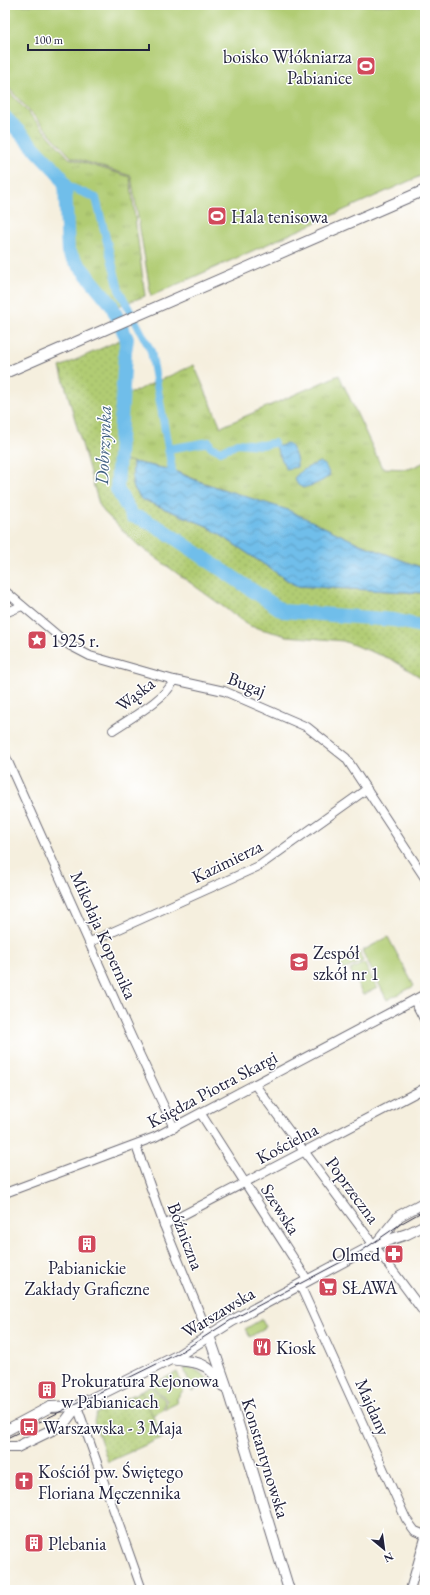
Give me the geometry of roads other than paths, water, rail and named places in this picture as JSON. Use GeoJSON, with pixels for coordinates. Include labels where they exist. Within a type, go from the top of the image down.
{"type":"FeatureCollection","features":[{"type":"Feature","properties":{"kind":"street"},"geometry":{"type":"LineString","coordinates":[[5,373],[425,190]]}},
{"type":"Feature","properties":{"kind":"street","name":"Bugaj"},"geometry":{"type":"LineString","coordinates":[[5,591],[69,645],[85,654],[174,680],[224,691],[307,727],[346,758],[425,878]]}},
{"type":"Feature","properties":{"kind":"street"},"geometry":{"type":"LineString","coordinates":[[5,613],[22,606]]}},
{"type":"Feature","properties":{"kind":"street","name":"Wąska"},"geometry":{"type":"LineString","coordinates":[[113,730],[144,710],[164,694],[174,680]]}},
{"type":"Feature","properties":{"kind":"street","name":"Mikołaja Kopernika"},"geometry":{"type":"LineString","coordinates":[[5,754],[131,1036],[174,1128]]}},
{"type":"Feature","properties":{"kind":"street","name":"Kazimierza"},"geometry":{"type":"LineString","coordinates":[[90,942],[259,866],[367,789]]}},
{"type":"Feature","properties":{"kind":"street","name":"Księdza Piotra Skargi"},"geometry":{"type":"LineString","coordinates":[[5,1193],[136,1146],[174,1128],[425,994]]}},
{"type":"Feature","properties":{"kind":"street"},"geometry":{"type":"LineString","coordinates":[[414,1000],[425,1021]]}},
{"type":"Feature","properties":{"kind":"street","name":"Poprzeczna"},"geometry":{"type":"LineString","coordinates":[[255,1085],[425,1314]]}},
{"type":"Feature","properties":{"kind":"street","name":"Kościelna"},"geometry":{"type":"LineString","coordinates":[[164,1225],[425,1088]]}},
{"type":"Feature","properties":{"kind":"street","name":"Szewska"},"geometry":{"type":"LineString","coordinates":[[201,1114],[245,1183],[304,1283]]}},
{"type":"Feature","properties":{"kind":"street","name":"Bóźniczna"},"geometry":{"type":"LineString","coordinates":[[136,1146],[164,1225],[209,1336]]}},
{"type":"Feature","properties":{"kind":"street","name":"Warszawska"},"geometry":{"type":"LineString","coordinates":[[374,1245],[399,1216],[425,1202]]}},
{"type":"Feature","properties":{"kind":"street","name":"Warszawska"},"geometry":{"type":"LineString","coordinates":[[5,1431],[50,1407],[77,1406],[172,1359],[232,1321],[374,1245],[407,1234],[425,1225]]}},
{"type":"Feature","properties":{"kind":"street","name":"Majdany"},"geometry":{"type":"LineString","coordinates":[[304,1283],[406,1519],[415,1531],[425,1536]]}},
{"type":"Feature","properties":{"kind":"street","name":"Konstantynowska"},"geometry":{"type":"LineString","coordinates":[[209,1336],[228,1391],[289,1590]]}},
{"type":"Feature","properties":{"kind":"street"},"geometry":{"type":"LineString","coordinates":[[172,1359],[187,1360],[205,1366],[228,1391]]}},
{"type":"Feature","properties":{"kind":"street"},"geometry":{"type":"LineString","coordinates":[[77,1406],[142,1590]]}},
{"type":"Feature","properties":{"kind":"street","name":"Warszawska"},"geometry":{"type":"LineString","coordinates":[[5,1448],[17,1448],[60,1426],[65,1422],[77,1406]]}},
{"type":"Feature","properties":{"kind":"street"},"geometry":{"type":"LineString","coordinates":[[410,1590],[425,1536]]}},
{"type":"Feature","properties":{"kind":"water"},"geometry":{"type":"Polygon","coordinates":[[[274,443],[280,446],[288,443],[295,454],[297,467],[286,469],[274,443]]]}},
{"type":"Feature","properties":{"kind":"water"},"geometry":{"type":"Polygon","coordinates":[[[133,462],[172,470],[200,482],[288,510],[360,544],[425,569],[425,593],[296,586],[207,526],[141,499],[132,485],[133,462]]]}},
{"type":"Feature","properties":{"kind":"water"},"geometry":{"type":"Polygon","coordinates":[[[320,462],[325,465],[330,475],[307,487],[303,488],[298,485],[294,478],[306,468],[320,462]]]}},
{"type":"Feature","properties":{"kind":"waterway","name":"Dobrzynka"},"geometry":{"type":"LineString","coordinates":[[5,117],[60,175],[65,185],[68,252],[111,304],[127,339],[117,489],[132,516],[143,519],[163,530],[283,611],[394,620],[425,627]]}},
{"type":"Feature","properties":{"kind":"waterway"},"geometry":{"type":"LineString","coordinates":[[65,185],[96,198],[119,290],[151,351],[172,470]]}},
{"type":"Feature","properties":{"kind":"waterway"},"geometry":{"type":"LineString","coordinates":[[168,449],[209,442],[210,446],[220,451],[237,443],[261,445],[274,443]]}},
{"type":"Feature","properties":{"kind":"tram line"},"geometry":{"type":"LineString","coordinates":[[5,1439],[179,1353],[231,1320],[360,1252],[402,1223],[425,1210]]}},
{"type":"Feature","properties":{"kind":"place","name":"boisko Włókniarza Pabianice"},"geometry":{"type":"Point","coordinates":[366,66]}},
{"type":"Feature","properties":{"kind":"place","name":"Hala tenisowa"},"geometry":{"type":"Point","coordinates":[217,216]}},
{"type":"Feature","properties":{"kind":"place","name":"1925 r."},"geometry":{"type":"Point","coordinates":[37,640]}},
{"type":"Feature","properties":{"kind":"place","name":"Zespół szkół nr 1"},"geometry":{"type":"Point","coordinates":[299,962]}},
{"type":"Feature","properties":{"kind":"place","name":"Pabianickie Zakłady Graficzne"},"geometry":{"type":"Point","coordinates":[87,1244]}},
{"type":"Feature","properties":{"kind":"place","name":"Olmed"},"geometry":{"type":"Point","coordinates":[394,1254]}},
{"type":"Feature","properties":{"kind":"place","name":"SŁAWA"},"geometry":{"type":"Point","coordinates":[328,1287]}},
{"type":"Feature","properties":{"kind":"place","name":"Kiosk"},"geometry":{"type":"Point","coordinates":[262,1347]}},
{"type":"Feature","properties":{"kind":"place","name":"Prokuratura Rejonowa w Pabianicach"},"geometry":{"type":"Point","coordinates":[47,1390]}},
{"type":"Feature","properties":{"kind":"place","name":"Warszawska - 3 Maja"},"geometry":{"type":"Point","coordinates":[29,1427]}},
{"type":"Feature","properties":{"kind":"place","name":"Kościół pw. Świętego Floriana Męczennika"},"geometry":{"type":"Point","coordinates":[24,1481]}},
{"type":"Feature","properties":{"kind":"place","name":"Plebania"},"geometry":{"type":"Point","coordinates":[34,1543]}}]}
